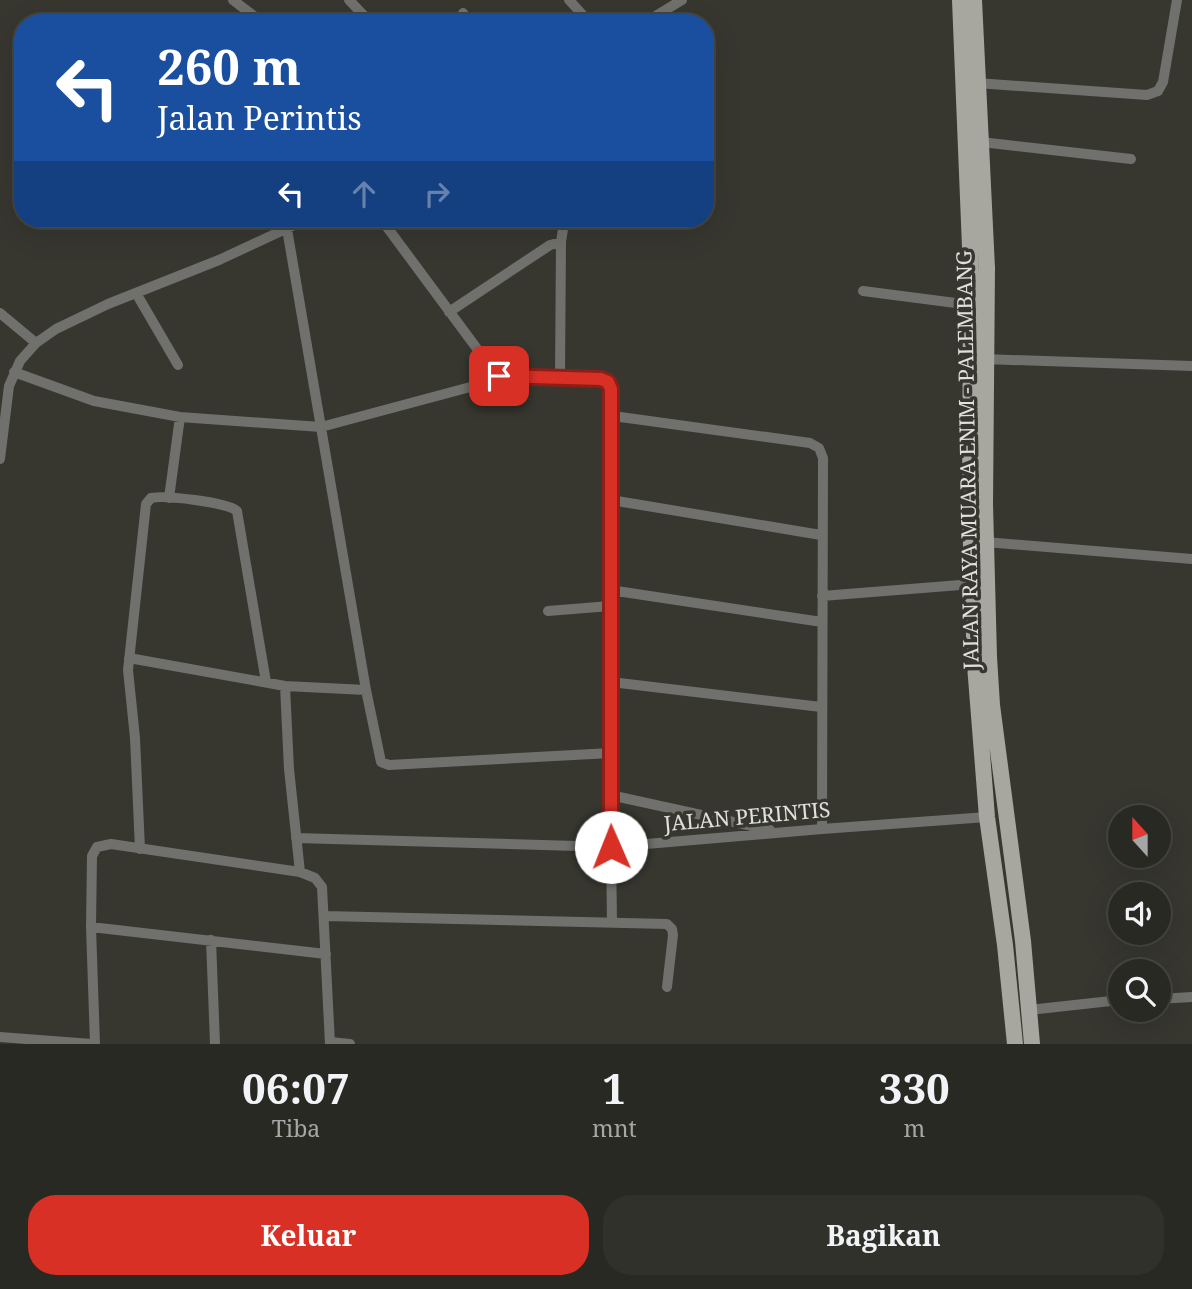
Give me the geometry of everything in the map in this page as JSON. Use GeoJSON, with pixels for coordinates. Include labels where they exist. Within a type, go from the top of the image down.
{"type":"FeatureCollection","features":[{"type":"Feature","properties":{"kind":"main road","name":"JALAN RAYA MUARA ENIM - PALEMBANG"},"geometry":{"type":"LineString","coordinates":[[960,0],[971,305],[975,665],[987,817],[1005,945],[1015,1044]]}},
{"type":"Feature","properties":{"kind":"main road","name":"JALAN RAYA MUARA ENIM - PALEMBANG"},"geometry":{"type":"LineString","coordinates":[[974,0],[987,268],[985,542],[992,705],[1032,1044]]}},
{"type":"Feature","properties":{"kind":"main road"},"geometry":{"type":"LineString","coordinates":[[991,849],[1010,844]]}},
{"type":"Feature","properties":{"kind":"street"},"geometry":{"type":"LineString","coordinates":[[233,0],[251,14]]}},
{"type":"Feature","properties":{"kind":"street"},"geometry":{"type":"LineString","coordinates":[[349,0],[362,14]]}},
{"type":"Feature","properties":{"kind":"street"},"geometry":{"type":"LineString","coordinates":[[569,0],[582,14]]}},
{"type":"Feature","properties":{"kind":"street"},"geometry":{"type":"LineString","coordinates":[[658,14],[682,0]]}},
{"type":"Feature","properties":{"kind":"street"},"geometry":{"type":"LineString","coordinates":[[977,83],[1147,95],[1155,93],[1163,82],[1177,0]]}},
{"type":"Feature","properties":{"kind":"street"},"geometry":{"type":"LineString","coordinates":[[981,142],[1131,159]]}},
{"type":"Feature","properties":{"kind":"street"},"geometry":{"type":"LineString","coordinates":[[388,228],[490,368],[505,378]]}},
{"type":"Feature","properties":{"kind":"street"},"geometry":{"type":"LineString","coordinates":[[560,378],[563,228]]}},
{"type":"Feature","properties":{"kind":"street"},"geometry":{"type":"LineString","coordinates":[[0,459],[4,385],[36,343],[56,329],[287,229],[366,690],[381,762],[389,765],[611,753]]}},
{"type":"Feature","properties":{"kind":"street"},"geometry":{"type":"LineString","coordinates":[[449,312],[550,245],[561,242]]}},
{"type":"Feature","properties":{"kind":"street"},"geometry":{"type":"LineString","coordinates":[[863,291],[971,305]]}},
{"type":"Feature","properties":{"kind":"street"},"geometry":{"type":"LineString","coordinates":[[136,293],[178,365]]}},
{"type":"Feature","properties":{"kind":"street"},"geometry":{"type":"LineString","coordinates":[[0,313],[36,343]]}},
{"type":"Feature","properties":{"kind":"street"},"geometry":{"type":"LineString","coordinates":[[970,359],[1192,366]]}},
{"type":"Feature","properties":{"kind":"street"},"geometry":{"type":"LineString","coordinates":[[13,372],[94,401],[180,417],[321,426],[505,378],[601,379],[608,382],[611,389],[612,416],[612,923]]}},
{"type":"Feature","properties":{"kind":"street"},"geometry":{"type":"LineString","coordinates":[[612,416],[813,444],[821,451],[822,829]]}},
{"type":"Feature","properties":{"kind":"street"},"geometry":{"type":"LineString","coordinates":[[169,498],[180,417]]}},
{"type":"Feature","properties":{"kind":"street"},"geometry":{"type":"LineString","coordinates":[[140,849],[129,658],[146,504],[153,497],[230,506],[238,513],[266,682]]}},
{"type":"Feature","properties":{"kind":"street"},"geometry":{"type":"LineString","coordinates":[[611,500],[821,535]]}},
{"type":"Feature","properties":{"kind":"street"},"geometry":{"type":"LineString","coordinates":[[985,542],[1192,559]]}},
{"type":"Feature","properties":{"kind":"street"},"geometry":{"type":"LineString","coordinates":[[822,596],[973,584]]}},
{"type":"Feature","properties":{"kind":"street"},"geometry":{"type":"LineString","coordinates":[[610,590],[822,622]]}},
{"type":"Feature","properties":{"kind":"street"},"geometry":{"type":"LineString","coordinates":[[548,611],[610,606]]}},
{"type":"Feature","properties":{"kind":"street"},"geometry":{"type":"LineString","coordinates":[[129,658],[285,685],[366,690]]}},
{"type":"Feature","properties":{"kind":"street"},"geometry":{"type":"LineString","coordinates":[[611,682],[821,707]]}},
{"type":"Feature","properties":{"kind":"street"},"geometry":{"type":"LineString","coordinates":[[285,685],[289,769],[300,872]]}},
{"type":"Feature","properties":{"kind":"street"},"geometry":{"type":"LineString","coordinates":[[610,795],[780,832]]}},
{"type":"Feature","properties":{"kind":"street","name":"JALAN PERINTIS"},"geometry":{"type":"LineString","coordinates":[[296,838],[611,847],[987,817]]}},
{"type":"Feature","properties":{"kind":"street"},"geometry":{"type":"LineString","coordinates":[[0,1037],[93,1044],[91,927],[94,851],[107,844],[300,872],[315,878],[322,887],[325,916],[330,1043],[350,1044]]}},
{"type":"Feature","properties":{"kind":"street"},"geometry":{"type":"LineString","coordinates":[[325,916],[661,923],[672,929],[673,935],[667,987]]}},
{"type":"Feature","properties":{"kind":"street"},"geometry":{"type":"LineString","coordinates":[[91,927],[326,954]]}},
{"type":"Feature","properties":{"kind":"street"},"geometry":{"type":"LineString","coordinates":[[211,940],[215,1044]]}},
{"type":"Feature","properties":{"kind":"street"},"geometry":{"type":"LineString","coordinates":[[1171,998],[1192,997]]}},
{"type":"Feature","properties":{"kind":"street"},"geometry":{"type":"LineString","coordinates":[[1029,1010],[1108,1001]]}},
{"type":"Feature","properties":{"kind":"route"},"geometry":{"type":"LineString","coordinates":[[499,376],[601,379],[610,384],[611,847]]}}]}
